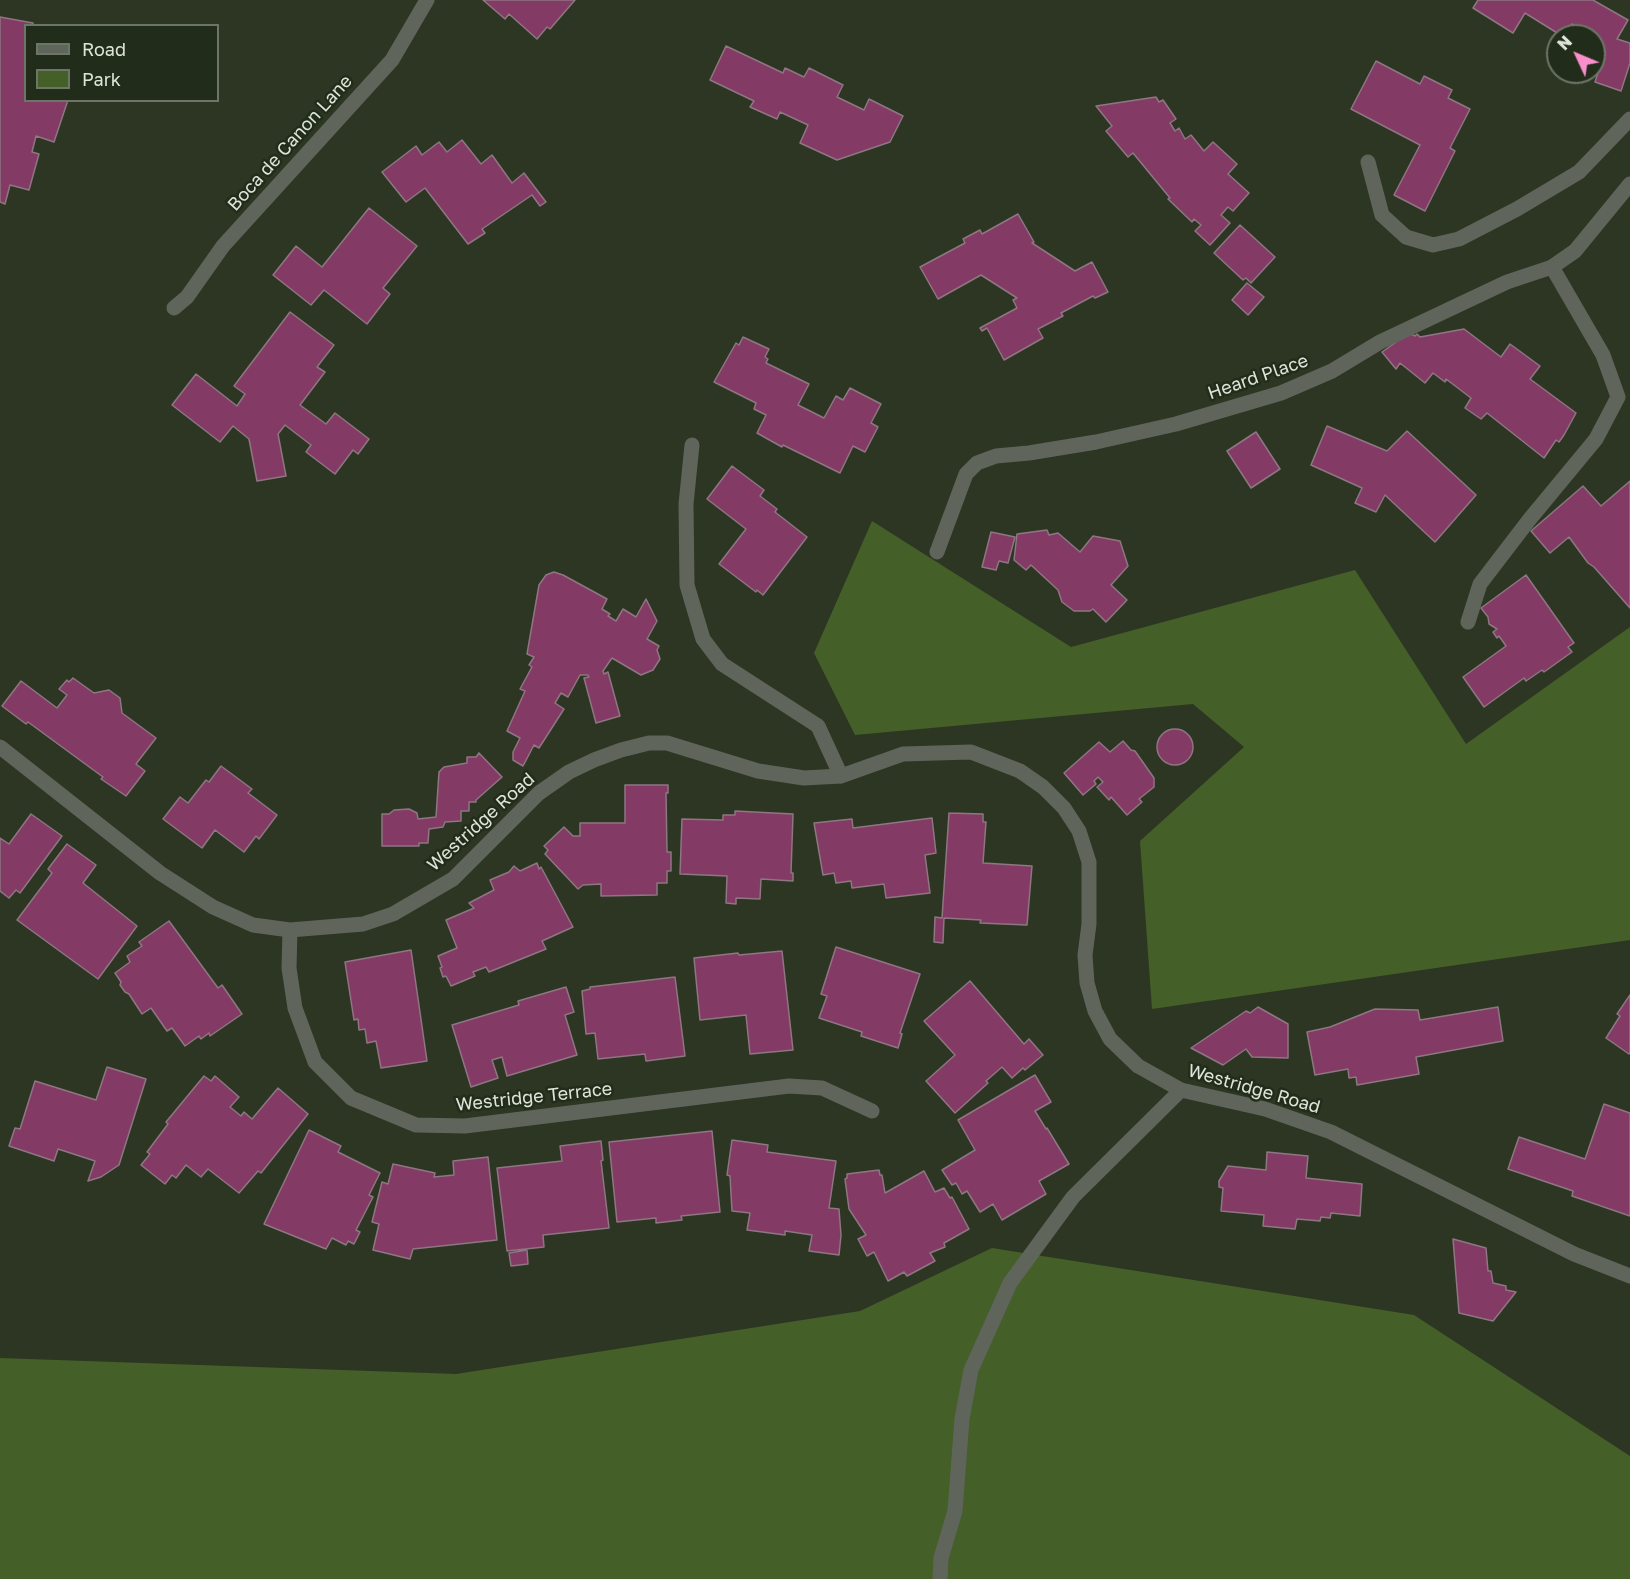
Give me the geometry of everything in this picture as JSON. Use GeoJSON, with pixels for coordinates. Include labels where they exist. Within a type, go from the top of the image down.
{"type":"FeatureCollection","features":[{"type":"Feature","properties":{"kind":"street","name":"Boca de Canon Lane"},"geometry":{"type":"LineString","coordinates":[[174,308],[187,297],[223,246],[392,60],[427,0]]}},
{"type":"Feature","properties":{"kind":"street"},"geometry":{"type":"LineString","coordinates":[[1368,162],[1382,215],[1406,237],[1433,245],[1459,239],[1517,209],[1579,172],[1630,119]]}},
{"type":"Feature","properties":{"kind":"street","name":"Heard Place"},"geometry":{"type":"LineString","coordinates":[[937,552],[966,474],[977,463],[996,456],[1096,442],[1176,424],[1281,393],[1332,371],[1380,342],[1507,282],[1552,267],[1575,251],[1630,184]]}},
{"type":"Feature","properties":{"kind":"street"},"geometry":{"type":"LineString","coordinates":[[1468,622],[1480,584],[1596,439],[1618,398],[1603,355],[1552,267]]}},
{"type":"Feature","properties":{"kind":"street"},"geometry":{"type":"LineString","coordinates":[[692,445],[686,504],[687,585],[703,639],[722,664],[818,726],[841,776]]}},
{"type":"Feature","properties":{"kind":"street","name":"Westridge Road"},"geometry":{"type":"LineString","coordinates":[[0,747],[160,873],[213,907],[253,925],[290,930],[363,924],[393,914],[453,879],[547,788],[570,772],[621,750],[649,743],[667,743],[758,771],[804,778],[841,776],[903,753],[971,752],[1020,771],[1043,787],[1064,808],[1079,831],[1089,862],[1089,914],[1085,956],[1088,983],[1095,1011],[1110,1039],[1138,1066],[1181,1090],[1265,1110],[1331,1131],[1574,1254],[1630,1276]]}},
{"type":"Feature","properties":{"kind":"street","name":"Westridge Terrace"},"geometry":{"type":"LineString","coordinates":[[290,930],[290,968],[296,1008],[315,1062],[351,1098],[416,1125],[465,1126],[789,1086],[822,1088],[872,1111]]}},
{"type":"Feature","properties":{"kind":"street"},"geometry":{"type":"LineString","coordinates":[[940,1579],[941,1558],[955,1511],[962,1419],[971,1370],[1010,1283],[1073,1197],[1181,1090]]}},
{"type":"Feature","properties":{"kind":"green space"},"geometry":{"type":"Polygon","coordinates":[[[872,521],[1071,647],[1355,570],[1466,744],[1630,627],[1630,940],[1152,1009],[1140,841],[1244,747],[1193,704],[855,735],[814,653],[872,521]]]}},
{"type":"Feature","properties":{"kind":"green space"},"geometry":{"type":"Polygon","coordinates":[[[992,1248],[1414,1315],[1630,1456],[1630,1579],[0,1579],[0,1358],[456,1374],[860,1311],[992,1248]]]}},
{"type":"Feature","properties":{"kind":"building"},"geometry":{"type":"Polygon","coordinates":[[[483,0],[575,0],[550,29],[547,27],[537,39],[509,14],[505,19],[483,0]]]}},
{"type":"Feature","properties":{"kind":"building"},"geometry":{"type":"Polygon","coordinates":[[[1478,0],[1593,0],[1628,20],[1617,39],[1630,43],[1630,63],[1621,91],[1601,84],[1606,84],[1606,24],[1546,24],[1546,26],[1525,13],[1513,33],[1473,8],[1478,0]]]}},
{"type":"Feature","properties":{"kind":"building"},"geometry":{"type":"Polygon","coordinates":[[[0,17],[33,23],[24,24],[24,102],[67,102],[54,142],[36,136],[32,152],[39,154],[29,190],[10,185],[5,204],[0,202],[0,17]]]}},
{"type":"Feature","properties":{"kind":"building"},"geometry":{"type":"Polygon","coordinates":[[[726,46],[783,73],[785,68],[804,77],[809,68],[843,85],[837,97],[864,110],[869,99],[903,116],[890,142],[837,160],[800,143],[808,125],[780,112],[777,119],[750,107],[754,101],[710,80],[726,46]]]}},
{"type":"Feature","properties":{"kind":"building"},"geometry":{"type":"Polygon","coordinates":[[[1376,61],[1420,84],[1424,76],[1452,90],[1448,98],[1470,109],[1450,148],[1455,151],[1425,211],[1394,195],[1420,145],[1351,109],[1376,61]]]}},
{"type":"Feature","properties":{"kind":"building"},"geometry":{"type":"Polygon","coordinates":[[[1156,97],[1159,102],[1163,100],[1176,119],[1170,123],[1175,131],[1179,128],[1185,139],[1191,135],[1204,151],[1213,142],[1237,164],[1228,174],[1249,193],[1233,211],[1228,207],[1221,215],[1230,223],[1210,245],[1195,231],[1201,225],[1194,219],[1192,222],[1168,199],[1170,198],[1133,153],[1128,157],[1106,131],[1112,126],[1096,106],[1156,97]]]}},
{"type":"Feature","properties":{"kind":"building"},"geometry":{"type":"Polygon","coordinates":[[[462,140],[481,164],[492,155],[512,183],[524,173],[546,202],[540,206],[532,195],[482,229],[485,233],[468,244],[425,188],[406,202],[382,172],[416,146],[422,155],[439,142],[447,152],[462,140]]]}},
{"type":"Feature","properties":{"kind":"building"},"geometry":{"type":"Polygon","coordinates":[[[369,208],[417,246],[383,288],[390,294],[367,324],[324,290],[311,305],[273,275],[296,246],[322,267],[369,208]]]}},
{"type":"Feature","properties":{"kind":"building"},"geometry":{"type":"Polygon","coordinates":[[[1018,214],[1034,242],[1032,243],[1075,271],[1092,262],[1108,292],[1095,298],[1093,296],[1061,313],[1063,316],[1038,329],[1043,338],[1004,360],[987,328],[982,331],[980,328],[1017,308],[1013,300],[1017,298],[981,275],[938,299],[920,267],[965,243],[963,239],[980,230],[982,234],[1018,214]]]}},
{"type":"Feature","properties":{"kind":"building"},"geometry":{"type":"Polygon","coordinates":[[[1240,225],[1275,257],[1251,283],[1246,278],[1243,280],[1214,253],[1240,225]]]}},
{"type":"Feature","properties":{"kind":"building"},"geometry":{"type":"Polygon","coordinates":[[[1247,283],[1264,297],[1248,315],[1232,300],[1247,283]]]}},
{"type":"Feature","properties":{"kind":"building"},"geometry":{"type":"Polygon","coordinates":[[[290,312],[334,345],[317,367],[325,372],[300,405],[326,424],[335,413],[369,439],[358,454],[353,450],[335,474],[306,452],[311,445],[285,425],[278,434],[286,476],[257,481],[249,439],[233,426],[220,442],[172,405],[196,374],[237,406],[245,394],[234,386],[290,312]]]}},
{"type":"Feature","properties":{"kind":"building"},"geometry":{"type":"Polygon","coordinates":[[[1464,329],[1501,357],[1510,344],[1540,366],[1530,379],[1576,413],[1564,435],[1559,442],[1556,440],[1544,458],[1487,413],[1481,419],[1465,408],[1471,398],[1446,379],[1445,382],[1433,373],[1425,383],[1400,363],[1396,369],[1382,352],[1409,333],[1420,337],[1464,329]]]}},
{"type":"Feature","properties":{"kind":"building"},"geometry":{"type":"Polygon","coordinates":[[[743,337],[769,349],[765,357],[768,359],[766,363],[809,384],[798,405],[824,418],[836,396],[843,400],[850,388],[881,404],[871,423],[878,427],[865,452],[853,446],[840,473],[757,433],[766,415],[754,409],[756,403],[714,382],[736,343],[739,345],[743,337]]]}},
{"type":"Feature","properties":{"kind":"building"},"geometry":{"type":"Polygon","coordinates":[[[1327,426],[1387,451],[1407,431],[1476,495],[1435,542],[1385,495],[1376,512],[1355,503],[1362,488],[1311,465],[1327,426]]]}},
{"type":"Feature","properties":{"kind":"building"},"geometry":{"type":"Polygon","coordinates":[[[1256,432],[1280,469],[1251,488],[1227,451],[1256,432]]]}},
{"type":"Feature","properties":{"kind":"building"},"geometry":{"type":"Polygon","coordinates":[[[732,466],[764,490],[760,496],[777,509],[775,512],[807,537],[763,595],[719,564],[746,529],[707,499],[732,466]]]}},
{"type":"Feature","properties":{"kind":"building"},"geometry":{"type":"Polygon","coordinates":[[[1630,481],[1630,608],[1588,563],[1569,537],[1550,553],[1531,531],[1583,486],[1601,506],[1630,481]]]}},
{"type":"Feature","properties":{"kind":"building"},"geometry":{"type":"Polygon","coordinates":[[[1047,530],[1049,535],[1058,533],[1080,552],[1093,536],[1120,541],[1128,566],[1111,585],[1127,600],[1106,622],[1093,609],[1074,611],[1062,602],[1058,590],[1031,565],[1026,570],[1014,560],[1017,534],[1047,530]]]}},
{"type":"Feature","properties":{"kind":"building"},"geometry":{"type":"Polygon","coordinates":[[[991,532],[1015,537],[1008,563],[999,561],[996,570],[982,567],[991,532]]]}},
{"type":"Feature","properties":{"kind":"building"},"geometry":{"type":"Polygon","coordinates":[[[554,572],[607,599],[602,609],[616,621],[623,609],[636,617],[646,599],[657,621],[647,639],[659,646],[657,650],[660,659],[653,670],[641,675],[612,658],[603,671],[604,674],[608,672],[620,716],[596,723],[584,678],[589,677],[580,675],[568,697],[561,693],[555,703],[564,709],[539,748],[534,745],[523,766],[513,760],[513,752],[520,738],[507,731],[525,691],[520,689],[532,667],[529,665],[534,657],[527,654],[539,585],[546,575],[554,572]]]}},
{"type":"Feature","properties":{"kind":"building"},"geometry":{"type":"Polygon","coordinates":[[[1526,575],[1574,643],[1568,647],[1572,652],[1544,672],[1542,670],[1526,681],[1524,678],[1484,707],[1463,677],[1506,646],[1493,632],[1497,629],[1489,624],[1488,617],[1481,608],[1526,575]]]}},
{"type":"Feature","properties":{"kind":"building"},"geometry":{"type":"Polygon","coordinates":[[[73,678],[94,693],[109,690],[120,698],[122,713],[156,738],[136,764],[145,771],[126,796],[28,722],[26,724],[2,706],[21,681],[57,708],[67,695],[59,689],[67,680],[69,682],[73,678]]]}},
{"type":"Feature","properties":{"kind":"building"},"geometry":{"type":"Polygon","coordinates":[[[1175,729],[1188,734],[1193,747],[1188,760],[1175,765],[1162,760],[1157,747],[1162,734],[1175,729]]]}},
{"type":"Feature","properties":{"kind":"building"},"geometry":{"type":"Polygon","coordinates":[[[1123,741],[1135,751],[1154,778],[1154,787],[1139,799],[1142,802],[1127,815],[1111,797],[1109,800],[1097,787],[1103,782],[1098,777],[1094,781],[1096,784],[1083,795],[1064,773],[1099,742],[1110,752],[1123,741]]]}},
{"type":"Feature","properties":{"kind":"building"},"geometry":{"type":"Polygon","coordinates":[[[479,753],[502,777],[476,802],[469,802],[469,811],[461,811],[461,821],[445,822],[443,827],[429,829],[428,843],[419,843],[419,846],[382,846],[382,814],[409,809],[417,813],[418,819],[436,817],[439,772],[444,767],[467,763],[467,757],[476,757],[479,753]]]}},
{"type":"Feature","properties":{"kind":"building"},"geometry":{"type":"Polygon","coordinates":[[[221,766],[252,789],[248,793],[277,815],[259,839],[256,836],[244,852],[215,830],[202,848],[163,819],[180,797],[188,803],[206,780],[209,782],[221,766]]]}},
{"type":"Feature","properties":{"kind":"building"},"geometry":{"type":"Polygon","coordinates":[[[625,785],[668,785],[668,793],[666,793],[667,852],[671,852],[671,871],[667,871],[667,883],[657,883],[657,895],[601,896],[601,884],[583,885],[578,889],[545,854],[548,850],[544,846],[564,827],[573,836],[580,836],[580,823],[625,823],[625,785]]]}},
{"type":"Feature","properties":{"kind":"building"},"geometry":{"type":"Polygon","coordinates":[[[735,811],[793,814],[791,873],[793,873],[793,881],[761,879],[760,899],[736,898],[736,904],[726,903],[727,876],[680,874],[682,819],[723,820],[723,815],[735,815],[735,811]]]}},
{"type":"Feature","properties":{"kind":"building"},"geometry":{"type":"Polygon","coordinates":[[[949,813],[983,814],[983,822],[986,822],[983,863],[1032,866],[1027,925],[980,923],[981,920],[944,918],[943,943],[934,942],[935,917],[942,918],[949,813]]]}},
{"type":"Feature","properties":{"kind":"building"},"geometry":{"type":"Polygon","coordinates":[[[31,814],[62,836],[20,893],[16,890],[9,898],[0,891],[0,838],[9,844],[31,814]]]}},
{"type":"Feature","properties":{"kind":"building"},"geometry":{"type":"Polygon","coordinates":[[[932,818],[936,853],[925,855],[930,893],[886,898],[884,884],[852,888],[851,881],[836,883],[834,873],[823,875],[814,823],[852,819],[853,828],[932,818]]]}},
{"type":"Feature","properties":{"kind":"building"},"geometry":{"type":"Polygon","coordinates":[[[67,844],[96,865],[83,883],[137,926],[98,979],[17,920],[52,873],[48,869],[67,844]]]}},
{"type":"Feature","properties":{"kind":"building"},"geometry":{"type":"Polygon","coordinates":[[[537,863],[573,927],[542,941],[546,949],[489,972],[486,967],[473,972],[475,976],[451,986],[446,976],[443,977],[438,956],[457,948],[446,920],[474,908],[469,903],[494,890],[490,880],[509,872],[514,866],[520,871],[537,863]]]}},
{"type":"Feature","properties":{"kind":"building"},"geometry":{"type":"Polygon","coordinates":[[[169,921],[218,988],[222,985],[242,1014],[210,1036],[209,1033],[201,1039],[199,1036],[185,1046],[172,1028],[167,1031],[151,1008],[142,1014],[120,985],[121,982],[115,973],[130,962],[127,956],[142,946],[139,942],[169,921]]]}},
{"type":"Feature","properties":{"kind":"building"},"geometry":{"type":"Polygon","coordinates":[[[836,947],[920,974],[900,1033],[902,1034],[898,1048],[861,1036],[862,1032],[819,1018],[827,996],[821,994],[836,947]]]}},
{"type":"Feature","properties":{"kind":"building"},"geometry":{"type":"Polygon","coordinates":[[[411,950],[427,1061],[381,1068],[376,1041],[367,1043],[365,1029],[359,1030],[358,1019],[354,1020],[345,962],[411,950]]]}},
{"type":"Feature","properties":{"kind":"building"},"geometry":{"type":"Polygon","coordinates":[[[782,951],[793,1050],[750,1054],[746,1015],[700,1020],[694,958],[782,951]]]}},
{"type":"Feature","properties":{"kind":"building"},"geometry":{"type":"Polygon","coordinates":[[[675,977],[685,1056],[646,1061],[645,1054],[598,1059],[595,1033],[586,1034],[582,991],[590,987],[675,977]]]}},
{"type":"Feature","properties":{"kind":"building"},"geometry":{"type":"Polygon","coordinates":[[[970,981],[1024,1044],[1029,1039],[1043,1055],[1012,1078],[1002,1067],[955,1113],[926,1081],[955,1055],[924,1021],[970,981]]]}},
{"type":"Feature","properties":{"kind":"building"},"geometry":{"type":"Polygon","coordinates":[[[566,987],[574,1012],[565,1015],[577,1055],[507,1076],[502,1057],[492,1060],[498,1078],[471,1087],[452,1025],[519,1005],[518,1001],[566,987]]]}},
{"type":"Feature","properties":{"kind":"building"},"geometry":{"type":"Polygon","coordinates":[[[1630,995],[1629,1054],[1606,1038],[1620,1016],[1617,1014],[1630,995]]]}},
{"type":"Feature","properties":{"kind":"building"},"geometry":{"type":"Polygon","coordinates":[[[1258,1007],[1288,1024],[1288,1058],[1252,1057],[1246,1049],[1223,1065],[1191,1048],[1246,1011],[1250,1013],[1258,1007]]]}},
{"type":"Feature","properties":{"kind":"building"},"geometry":{"type":"Polygon","coordinates":[[[1498,1007],[1503,1041],[1416,1057],[1419,1074],[1357,1085],[1356,1077],[1349,1078],[1348,1069],[1315,1075],[1307,1032],[1330,1027],[1375,1009],[1418,1010],[1420,1020],[1498,1007]]]}},
{"type":"Feature","properties":{"kind":"building"},"geometry":{"type":"Polygon","coordinates":[[[107,1067],[146,1079],[119,1165],[101,1177],[88,1181],[95,1161],[58,1149],[54,1161],[9,1146],[15,1128],[20,1129],[35,1081],[96,1100],[107,1067]]]}},
{"type":"Feature","properties":{"kind":"building"},"geometry":{"type":"Polygon","coordinates":[[[1035,1075],[1051,1102],[1035,1111],[1069,1164],[1039,1181],[1046,1194],[1002,1220],[993,1204],[980,1212],[967,1191],[962,1194],[956,1183],[952,1185],[942,1170],[975,1150],[958,1120],[1035,1075]]]}},
{"type":"Feature","properties":{"kind":"building"},"geometry":{"type":"Polygon","coordinates":[[[204,1076],[211,1081],[215,1076],[239,1097],[230,1107],[241,1116],[244,1112],[252,1119],[278,1088],[308,1114],[261,1173],[258,1171],[239,1193],[208,1169],[201,1177],[186,1165],[176,1178],[172,1175],[165,1184],[141,1165],[150,1154],[147,1152],[168,1124],[166,1122],[204,1076]]]}},
{"type":"Feature","properties":{"kind":"building"},"geometry":{"type":"Polygon","coordinates":[[[1604,1104],[1630,1113],[1630,1216],[1572,1196],[1573,1191],[1508,1169],[1519,1137],[1585,1159],[1604,1104]]]}},
{"type":"Feature","properties":{"kind":"building"},"geometry":{"type":"Polygon","coordinates":[[[309,1130],[341,1146],[338,1152],[380,1173],[369,1195],[373,1197],[356,1230],[360,1232],[354,1244],[348,1241],[346,1245],[332,1238],[326,1249],[264,1224],[309,1130]]]}},
{"type":"Feature","properties":{"kind":"building"},"geometry":{"type":"Polygon","coordinates":[[[712,1131],[720,1212],[681,1216],[682,1220],[656,1223],[656,1218],[617,1222],[609,1142],[712,1131]]]}},
{"type":"Feature","properties":{"kind":"building"},"geometry":{"type":"Polygon","coordinates":[[[732,1140],[768,1145],[767,1152],[836,1161],[829,1208],[839,1209],[841,1235],[839,1255],[809,1251],[812,1235],[785,1231],[785,1235],[747,1230],[750,1213],[732,1211],[730,1176],[727,1175],[732,1140]]]}},
{"type":"Feature","properties":{"kind":"building"},"geometry":{"type":"Polygon","coordinates":[[[601,1141],[603,1160],[601,1161],[609,1228],[543,1235],[544,1247],[507,1251],[497,1168],[562,1161],[560,1146],[601,1141]]]}},
{"type":"Feature","properties":{"kind":"building"},"geometry":{"type":"Polygon","coordinates":[[[1267,1152],[1308,1156],[1306,1178],[1362,1184],[1360,1216],[1331,1213],[1330,1218],[1321,1217],[1320,1221],[1297,1219],[1295,1229],[1263,1226],[1264,1215],[1221,1211],[1223,1188],[1219,1187],[1219,1181],[1228,1166],[1266,1170],[1267,1152]]]}},
{"type":"Feature","properties":{"kind":"building"},"geometry":{"type":"Polygon","coordinates":[[[488,1157],[497,1240],[413,1249],[410,1259],[373,1250],[379,1224],[372,1222],[382,1182],[388,1184],[393,1164],[435,1173],[434,1177],[454,1175],[453,1161],[488,1157]]]}},
{"type":"Feature","properties":{"kind":"building"},"geometry":{"type":"Polygon","coordinates":[[[879,1170],[885,1193],[924,1171],[935,1192],[944,1188],[950,1198],[952,1197],[969,1229],[944,1243],[945,1247],[930,1253],[935,1261],[907,1276],[904,1272],[888,1281],[874,1252],[867,1256],[858,1239],[866,1235],[849,1209],[845,1179],[847,1174],[879,1170]]]}},
{"type":"Feature","properties":{"kind":"building"},"geometry":{"type":"Polygon","coordinates":[[[1453,1239],[1486,1248],[1488,1271],[1491,1271],[1493,1283],[1506,1286],[1506,1290],[1516,1292],[1493,1321],[1459,1313],[1453,1239]]]}},
{"type":"Feature","properties":{"kind":"building"},"geometry":{"type":"Polygon","coordinates":[[[527,1250],[528,1264],[511,1266],[509,1253],[527,1250]]]}}]}
